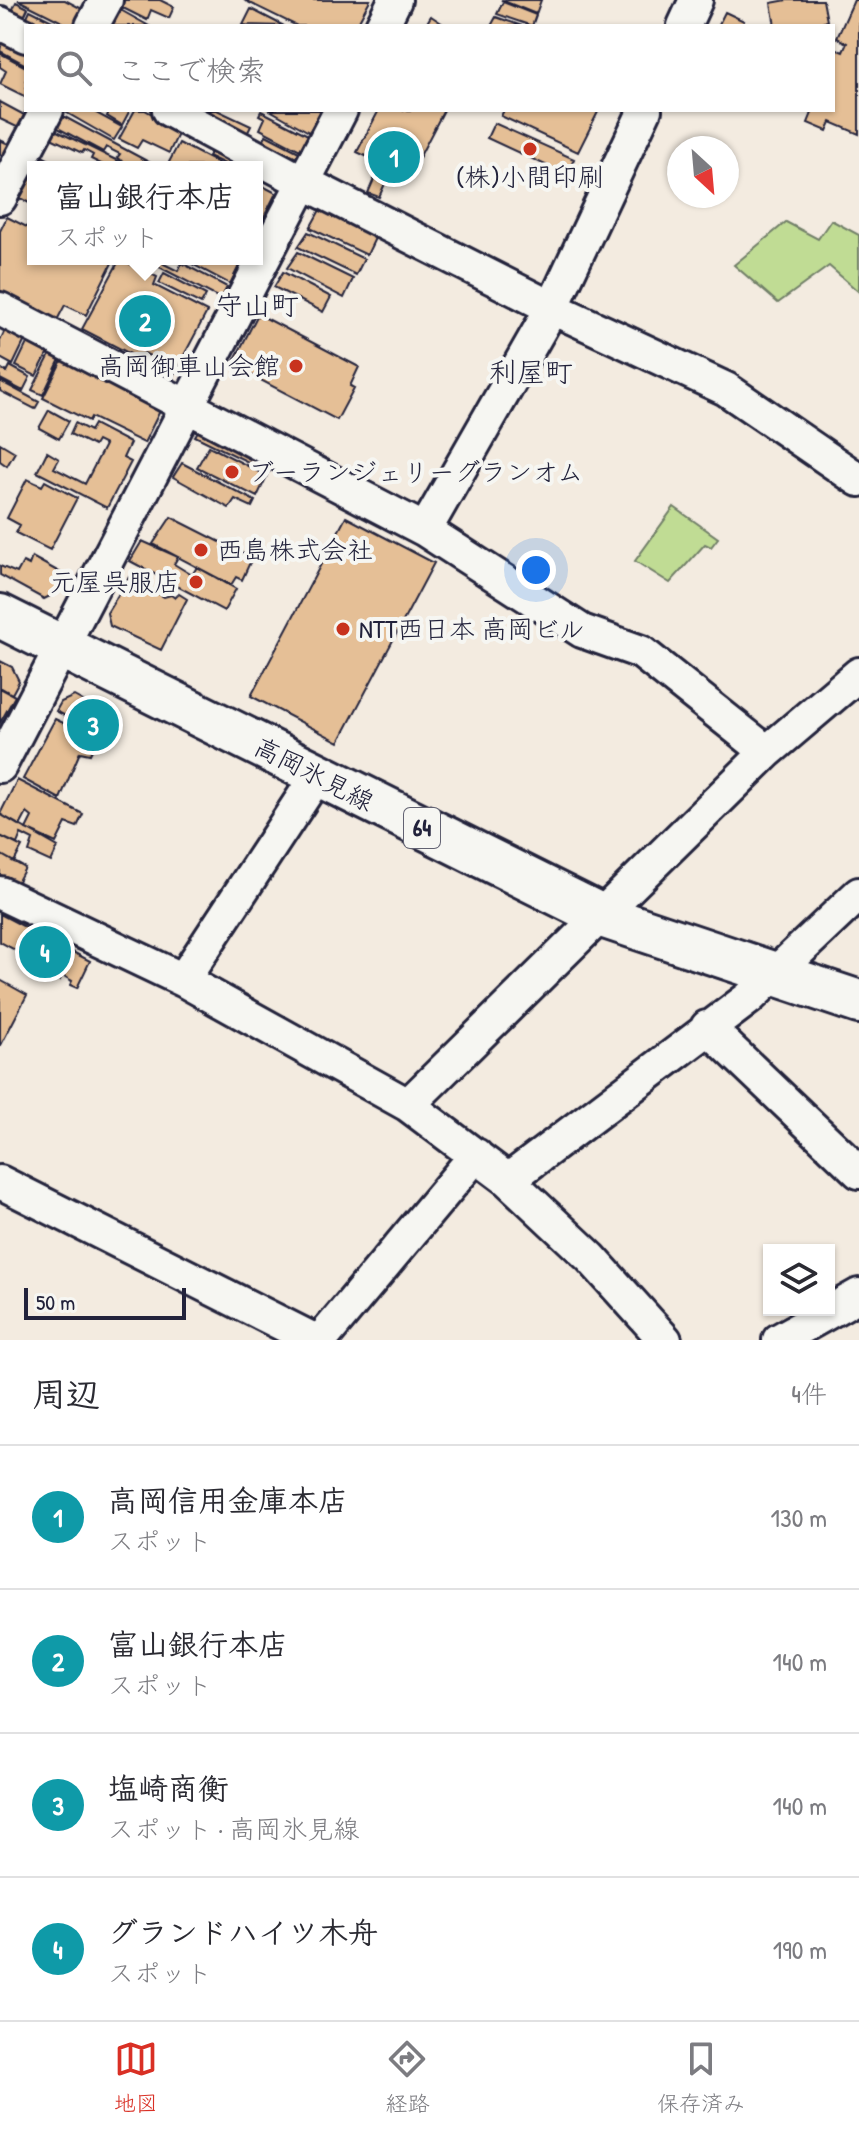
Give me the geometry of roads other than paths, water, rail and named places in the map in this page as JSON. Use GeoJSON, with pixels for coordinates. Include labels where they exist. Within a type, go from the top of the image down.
{"type":"FeatureCollection","features":[{"type":"Feature","properties":{"kind":"main road","name":"高岡氷見線"},"geometry":{"type":"LineString","coordinates":[[0,616],[602,916],[859,1002]]}},
{"type":"Feature","properties":{"kind":"street"},"geometry":{"type":"LineString","coordinates":[[93,24],[106,0]]}},
{"type":"Feature","properties":{"kind":"street"},"geometry":{"type":"LineString","coordinates":[[383,24],[395,0]]}},
{"type":"Feature","properties":{"kind":"street"},"geometry":{"type":"LineString","coordinates":[[685,24],[696,0]]}},
{"type":"Feature","properties":{"kind":"street"},"geometry":{"type":"LineString","coordinates":[[0,23],[24,35]]}},
{"type":"Feature","properties":{"kind":"street"},"geometry":{"type":"LineString","coordinates":[[0,198],[46,112]]}},
{"type":"Feature","properties":{"kind":"street"},"geometry":{"type":"LineString","coordinates":[[173,112],[552,308],[726,389],[859,480]]}},
{"type":"Feature","properties":{"kind":"street"},"geometry":{"type":"LineString","coordinates":[[263,263],[340,112]]}},
{"type":"Feature","properties":{"kind":"street"},"geometry":{"type":"LineString","coordinates":[[425,530],[552,308],[644,112]]}},
{"type":"Feature","properties":{"kind":"street"},"geometry":{"type":"LineString","coordinates":[[0,766],[262,265]]}},
{"type":"Feature","properties":{"kind":"street"},"geometry":{"type":"LineString","coordinates":[[0,309],[425,530],[582,631],[641,652],[767,752]]}},
{"type":"Feature","properties":{"kind":"street"},"geometry":{"type":"LineString","coordinates":[[408,1105],[767,752],[859,674]]}},
{"type":"Feature","properties":{"kind":"street"},"geometry":{"type":"LineString","coordinates":[[183,980],[317,776]]}},
{"type":"Feature","properties":{"kind":"street"},"geometry":{"type":"LineString","coordinates":[[0,893],[183,980],[408,1105],[508,1180],[591,1258],[663,1339]]}},
{"type":"Feature","properties":{"kind":"street"},"geometry":{"type":"LineString","coordinates":[[508,1180],[776,975],[859,894]]}},
{"type":"Feature","properties":{"kind":"street"},"geometry":{"type":"LineString","coordinates":[[707,1027],[859,1172]]}},
{"type":"Feature","properties":{"kind":"street"},"geometry":{"type":"LineString","coordinates":[[321,1340],[476,1155]]}},
{"type":"Feature","properties":{"kind":"street"},"geometry":{"type":"LineString","coordinates":[[0,1182],[314,1340]]}},
{"type":"Feature","properties":{"kind":"street"},"geometry":{"type":"LineString","coordinates":[[779,1340],[859,1295]]}},
{"type":"Feature","properties":{"kind":"place","name":"(株)小間印刷"},"geometry":{"type":"Point","coordinates":[530,149]}},
{"type":"Feature","properties":{"kind":"place","name":"高岡信用金庫本店"},"geometry":{"type":"Point","coordinates":[394,157]}},
{"type":"Feature","properties":{"kind":"place","name":"富山銀行本店"},"geometry":{"type":"Point","coordinates":[145,321]}},
{"type":"Feature","properties":{"kind":"place","name":"高岡御車山会館"},"geometry":{"type":"Point","coordinates":[296,366]}},
{"type":"Feature","properties":{"kind":"place","name":"ブーランジェリーグランオム"},"geometry":{"type":"Point","coordinates":[232,472]}},
{"type":"Feature","properties":{"kind":"place","name":"西島株式会社"},"geometry":{"type":"Point","coordinates":[201,550]}},
{"type":"Feature","properties":{"kind":"place","name":"元屋呉服店"},"geometry":{"type":"Point","coordinates":[196,582]}},
{"type":"Feature","properties":{"kind":"place","name":"NTT西日本 高岡ビル"},"geometry":{"type":"Point","coordinates":[343,629]}},
{"type":"Feature","properties":{"kind":"place","name":"塩崎商衡"},"geometry":{"type":"Point","coordinates":[93,725]}},
{"type":"Feature","properties":{"kind":"place","name":"グランドハイツ木舟"},"geometry":{"type":"Point","coordinates":[45,952]}},
{"type":"Feature","properties":{"kind":"district","name":"守山町"},"geometry":{"type":"Point","coordinates":[257,305]}},
{"type":"Feature","properties":{"kind":"district","name":"利屋町"},"geometry":{"type":"Point","coordinates":[531,372]}}]}
